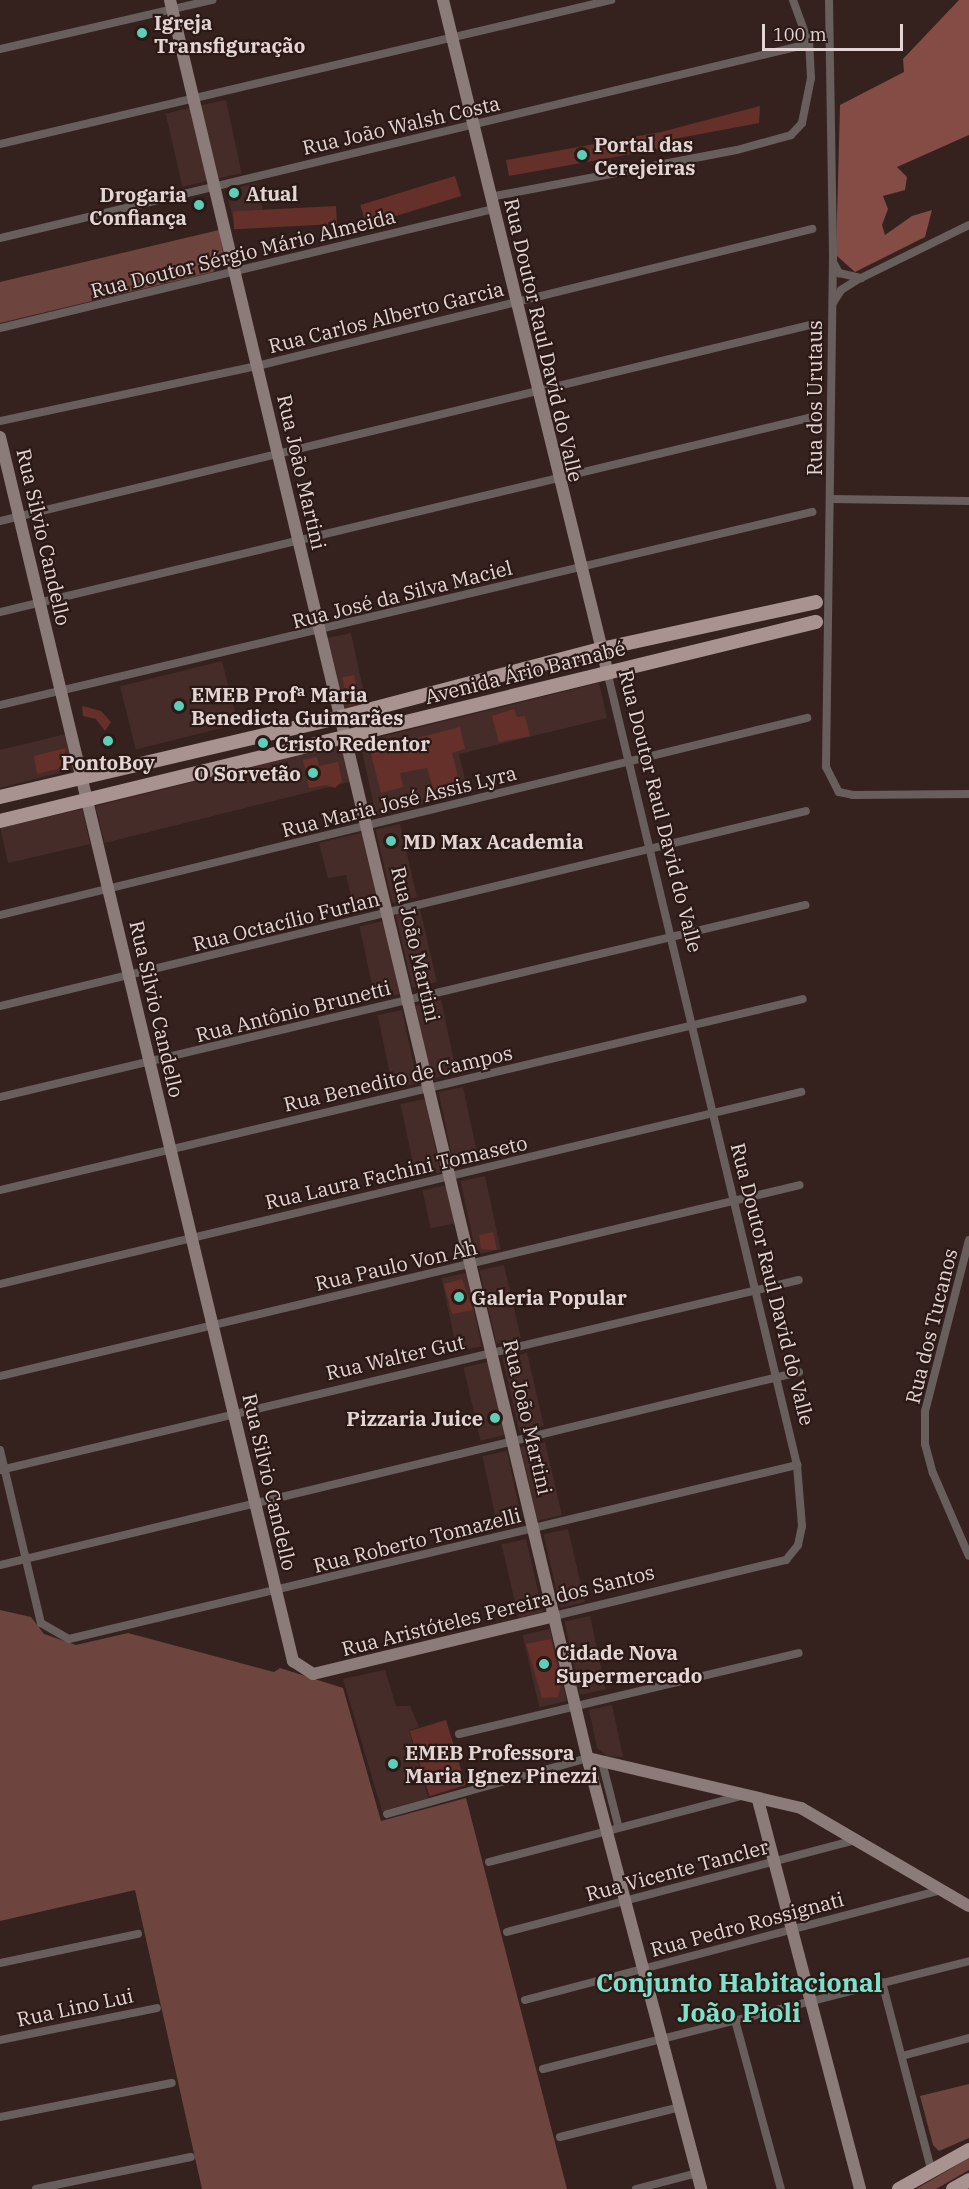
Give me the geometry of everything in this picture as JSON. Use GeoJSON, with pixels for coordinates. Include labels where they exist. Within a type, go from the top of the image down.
{"type":"FeatureCollection","features":[{"type":"Feature","properties":{"kind":"main road","name":"Avenida Ário Barnabé"},"geometry":{"type":"LineString","coordinates":[[0,797],[341,717],[601,649],[816,602]]}},
{"type":"Feature","properties":{"kind":"main road"},"geometry":{"type":"LineString","coordinates":[[771,613],[780,622],[774,632]]}},
{"type":"Feature","properties":{"kind":"main road","name":"Avenida Ário Barnabé"},"geometry":{"type":"LineString","coordinates":[[0,821],[346,738],[607,670],[816,622]]}},
{"type":"Feature","properties":{"kind":"main road"},"geometry":{"type":"LineString","coordinates":[[899,2189],[931,2169],[969,2150]]}},
{"type":"Feature","properties":{"kind":"main road"},"geometry":{"type":"LineString","coordinates":[[953,2189],[969,2180]]}},
{"type":"Feature","properties":{"kind":"street"},"geometry":{"type":"LineString","coordinates":[[0,49],[171,5],[212,0]]}},
{"type":"Feature","properties":{"kind":"street","name":"Rua Doutor Raul David do Valle"},"geometry":{"type":"LineString","coordinates":[[443,0],[557,479],[607,670],[693,1025],[711,1114],[797,1465],[802,1526],[798,1545],[786,1560]]}},
{"type":"Feature","properties":{"kind":"street"},"geometry":{"type":"LineString","coordinates":[[0,144],[611,0]]}},
{"type":"Feature","properties":{"kind":"street"},"geometry":{"type":"LineString","coordinates":[[793,0],[809,44]]}},
{"type":"Feature","properties":{"kind":"street","name":"Rua dos Urutaus"},"geometry":{"type":"LineString","coordinates":[[829,0],[832,256],[826,767],[839,792],[969,794]]}},
{"type":"Feature","properties":{"kind":"street","name":"Rua João Martini"},"geometry":{"type":"LineString","coordinates":[[171,5],[368,824],[428,1087],[588,1758],[613,1826],[627,1900],[701,2189]]}},
{"type":"Feature","properties":{"kind":"street","name":"Rua João Walsh Costa"},"geometry":{"type":"LineString","coordinates":[[0,238],[809,44]]}},
{"type":"Feature","properties":{"kind":"street","name":"Rua Doutor Sérgio Mário Almeida"},"geometry":{"type":"LineString","coordinates":[[0,328],[235,273],[491,203],[737,150],[791,135],[802,123],[808,103],[809,44]]}},
{"type":"Feature","properties":{"kind":"street"},"geometry":{"type":"LineString","coordinates":[[831,312],[834,298],[861,278],[969,225]]}},
{"type":"Feature","properties":{"kind":"street","name":"Rua Carlos Alberto Garcia"},"geometry":{"type":"LineString","coordinates":[[0,421],[257,366],[812,229]]}},
{"type":"Feature","properties":{"kind":"street"},"geometry":{"type":"LineString","coordinates":[[832,256],[839,273],[861,278]]}},
{"type":"Feature","properties":{"kind":"street"},"geometry":{"type":"LineString","coordinates":[[0,521],[814,324]]}},
{"type":"Feature","properties":{"kind":"street"},"geometry":{"type":"LineString","coordinates":[[0,612],[812,417]]}},
{"type":"Feature","properties":{"kind":"street","name":"Rua Silvio Candello"},"geometry":{"type":"LineString","coordinates":[[0,437],[275,1591]]}},
{"type":"Feature","properties":{"kind":"street"},"geometry":{"type":"LineString","coordinates":[[830,499],[969,501]]}},
{"type":"Feature","properties":{"kind":"street","name":"Rua José da Silva Maciel"},"geometry":{"type":"LineString","coordinates":[[0,705],[321,632],[812,512]]}},
{"type":"Feature","properties":{"kind":"street","name":"Rua Maria José Assis Lyra"},"geometry":{"type":"LineString","coordinates":[[0,915],[109,892],[368,824],[807,718]]}},
{"type":"Feature","properties":{"kind":"street","name":"Rua Octacílio Furlan"},"geometry":{"type":"LineString","coordinates":[[0,1006],[129,977],[806,811]]}},
{"type":"Feature","properties":{"kind":"street","name":"Rua Antônio Brunetti"},"geometry":{"type":"LineString","coordinates":[[0,1097],[150,1064],[409,999],[805,905]]}},
{"type":"Feature","properties":{"kind":"street","name":"Rua Benedito de Campos"},"geometry":{"type":"LineString","coordinates":[[0,1190],[803,999]]}},
{"type":"Feature","properties":{"kind":"street","name":"Rua Laura Fachini Tomaseto"},"geometry":{"type":"LineString","coordinates":[[0,1284],[801,1092]]}},
{"type":"Feature","properties":{"kind":"street","name":"Rua Paulo Von Ah"},"geometry":{"type":"LineString","coordinates":[[0,1376],[800,1185]]}},
{"type":"Feature","properties":{"kind":"street","name":"Rua dos Tucanos"},"geometry":{"type":"LineString","coordinates":[[969,1240],[925,1411],[925,1444],[933,1473],[969,1556]]}},
{"type":"Feature","properties":{"kind":"street","name":"Rua Walter Gut"},"geometry":{"type":"LineString","coordinates":[[2,1470],[492,1351],[799,1280]]}},
{"type":"Feature","properties":{"kind":"street"},"geometry":{"type":"LineString","coordinates":[[0,1565],[799,1372]]}},
{"type":"Feature","properties":{"kind":"street","name":"Rua Roberto Tomazelli"},"geometry":{"type":"LineString","coordinates":[[0,1450],[2,1470],[42,1623],[69,1639],[797,1465]]}},
{"type":"Feature","properties":{"kind":"street","name":"Rua Aristóteles Pereira dos Santos"},"geometry":{"type":"LineString","coordinates":[[275,1591],[293,1661],[313,1674],[786,1560]]}},
{"type":"Feature","properties":{"kind":"street"},"geometry":{"type":"LineString","coordinates":[[459,1734],[798,1653]]}},
{"type":"Feature","properties":{"kind":"street"},"geometry":{"type":"LineString","coordinates":[[387,1814],[588,1758],[740,1796],[801,1808],[969,1906]]}},
{"type":"Feature","properties":{"kind":"street"},"geometry":{"type":"LineString","coordinates":[[602,1762],[613,1826]]}},
{"type":"Feature","properties":{"kind":"street"},"geometry":{"type":"LineString","coordinates":[[489,1862],[613,1826],[740,1796]]}},
{"type":"Feature","properties":{"kind":"street"},"geometry":{"type":"LineString","coordinates":[[758,1800],[809,2002],[860,2189]]}},
{"type":"Feature","properties":{"kind":"street","name":"Rua Vicente Tancler"},"geometry":{"type":"LineString","coordinates":[[507,1932],[856,1840]]}},
{"type":"Feature","properties":{"kind":"street","name":"Rua Pedro Rossignati"},"geometry":{"type":"LineString","coordinates":[[525,2000],[943,1890]]}},
{"type":"Feature","properties":{"kind":"street"},"geometry":{"type":"LineString","coordinates":[[0,1964],[138,1934]]}},
{"type":"Feature","properties":{"kind":"street"},"geometry":{"type":"LineString","coordinates":[[543,2069],[969,1960]]}},
{"type":"Feature","properties":{"kind":"street"},"geometry":{"type":"LineString","coordinates":[[882,1982],[931,2169]]}},
{"type":"Feature","properties":{"kind":"street","name":"Rua Lino Lui"},"geometry":{"type":"LineString","coordinates":[[0,2040],[158,2008]]}},
{"type":"Feature","properties":{"kind":"street"},"geometry":{"type":"LineString","coordinates":[[735,2020],[781,2189]]}},
{"type":"Feature","properties":{"kind":"street"},"geometry":{"type":"LineString","coordinates":[[902,2056],[969,2038]]}},
{"type":"Feature","properties":{"kind":"street"},"geometry":{"type":"LineString","coordinates":[[0,2117],[172,2084]]}},
{"type":"Feature","properties":{"kind":"street"},"geometry":{"type":"LineString","coordinates":[[560,2136],[680,2107]]}},
{"type":"Feature","properties":{"kind":"street"},"geometry":{"type":"LineString","coordinates":[[36,2189],[191,2157]]}},
{"type":"Feature","properties":{"kind":"street"},"geometry":{"type":"LineString","coordinates":[[636,2189],[697,2173]]}},
{"type":"Feature","properties":{"kind":"shaded area"},"geometry":{"type":"Polygon","coordinates":[[[959,0],[969,0],[969,135],[897,167],[907,177],[905,190],[883,196],[888,209],[882,225],[885,235],[912,216],[932,210],[925,237],[855,272],[836,255],[840,105],[904,72],[903,59],[959,0]]]}},
{"type":"Feature","properties":{"kind":"shaded area"},"geometry":{"type":"Polygon","coordinates":[[[226,100],[242,173],[216,179],[201,105],[226,100]]]}},
{"type":"Feature","properties":{"kind":"shaded area"},"geometry":{"type":"Polygon","coordinates":[[[190,108],[207,181],[183,187],[166,114],[190,108]]]}},
{"type":"Feature","properties":{"kind":"shaded area"},"geometry":{"type":"Polygon","coordinates":[[[256,183],[265,220],[235,227],[226,190],[256,183]]]}},
{"type":"Feature","properties":{"kind":"shaded area"},"geometry":{"type":"Polygon","coordinates":[[[219,230],[224,258],[213,272],[0,323],[0,282],[219,230]]]}},
{"type":"Feature","properties":{"kind":"shaded area"},"geometry":{"type":"Polygon","coordinates":[[[351,633],[367,706],[342,712],[327,638],[351,633]]]}},
{"type":"Feature","properties":{"kind":"shaded area","name":"EMEB Profª Maria Benedicta Guimarães"},"geometry":{"type":"Polygon","coordinates":[[[222,661],[238,724],[136,749],[120,686],[222,661]]]}},
{"type":"Feature","properties":{"kind":"shaded area"},"geometry":{"type":"Polygon","coordinates":[[[599,683],[607,718],[459,754],[468,792],[376,815],[360,742],[599,683]]]}},
{"type":"Feature","properties":{"kind":"shaded area"},"geometry":{"type":"Polygon","coordinates":[[[66,734],[74,769],[0,788],[0,750],[66,734]]]}},
{"type":"Feature","properties":{"kind":"shaded area"},"geometry":{"type":"Polygon","coordinates":[[[341,745],[350,782],[105,843],[96,806],[341,745]]]}},
{"type":"Feature","properties":{"kind":"shaded area"},"geometry":{"type":"Polygon","coordinates":[[[82,809],[90,844],[8,863],[0,828],[82,809]]]}},
{"type":"Feature","properties":{"kind":"shaded area"},"geometry":{"type":"Polygon","coordinates":[[[400,824],[417,897],[393,903],[376,830],[400,824]]]}},
{"type":"Feature","properties":{"kind":"shaded area"},"geometry":{"type":"Polygon","coordinates":[[[365,832],[381,906],[355,912],[346,875],[328,878],[319,843],[365,832]]]}},
{"type":"Feature","properties":{"kind":"shaded area"},"geometry":{"type":"Polygon","coordinates":[[[420,909],[437,982],[413,988],[396,915],[420,909]]]}},
{"type":"Feature","properties":{"kind":"shaded area"},"geometry":{"type":"Polygon","coordinates":[[[384,921],[400,994],[375,1000],[360,926],[384,921]]]}},
{"type":"Feature","properties":{"kind":"shaded area"},"geometry":{"type":"Polygon","coordinates":[[[441,1000],[457,1073],[431,1079],[416,1005],[441,1000]]]}},
{"type":"Feature","properties":{"kind":"shaded area"},"geometry":{"type":"Polygon","coordinates":[[[402,1010],[418,1083],[393,1089],[378,1015],[402,1010]]]}},
{"type":"Feature","properties":{"kind":"shaded area"},"geometry":{"type":"Polygon","coordinates":[[[463,1087],[479,1160],[454,1166],[439,1092],[463,1087]]]}},
{"type":"Feature","properties":{"kind":"shaded area"},"geometry":{"type":"Polygon","coordinates":[[[425,1099],[441,1172],[416,1178],[401,1104],[425,1099]]]}},
{"type":"Feature","properties":{"kind":"shaded area"},"geometry":{"type":"Polygon","coordinates":[[[485,1176],[501,1249],[476,1255],[461,1181],[485,1176]]]}},
{"type":"Feature","properties":{"kind":"shaded area"},"geometry":{"type":"Polygon","coordinates":[[[447,1185],[455,1223],[431,1228],[423,1190],[447,1185]]]}},
{"type":"Feature","properties":{"kind":"shaded area"},"geometry":{"type":"Polygon","coordinates":[[[504,1265],[521,1338],[497,1344],[480,1271],[504,1265]]]}},
{"type":"Feature","properties":{"kind":"shaded area"},"geometry":{"type":"Polygon","coordinates":[[[466,1273],[482,1346],[457,1352],[442,1278],[466,1273]]]}},
{"type":"Feature","properties":{"kind":"shaded area"},"geometry":{"type":"Polygon","coordinates":[[[527,1353],[544,1426],[520,1432],[503,1359],[527,1353]]]}},
{"type":"Feature","properties":{"kind":"shaded area"},"geometry":{"type":"Polygon","coordinates":[[[488,1362],[505,1435],[481,1441],[464,1368],[488,1362]]]}},
{"type":"Feature","properties":{"kind":"shaded area"},"geometry":{"type":"Polygon","coordinates":[[[545,1442],[562,1515],[538,1521],[521,1448],[545,1442]]]}},
{"type":"Feature","properties":{"kind":"shaded area"},"geometry":{"type":"Polygon","coordinates":[[[507,1451],[523,1524],[498,1530],[483,1456],[507,1451]]]}},
{"type":"Feature","properties":{"kind":"shaded area"},"geometry":{"type":"Polygon","coordinates":[[[568,1529],[585,1602],[561,1608],[544,1535],[568,1529]]]}},
{"type":"Feature","properties":{"kind":"shaded area"},"geometry":{"type":"Polygon","coordinates":[[[526,1539],[543,1612],[519,1618],[502,1545],[526,1539]]]}},
{"type":"Feature","properties":{"kind":"shaded area"},"geometry":{"type":"Polygon","coordinates":[[[0,1610],[31,1617],[44,1634],[76,1645],[128,1633],[274,1672],[280,1668],[343,1688],[381,1821],[466,1798],[567,2189],[202,2189],[135,1890],[0,1921],[0,1610]]]}},
{"type":"Feature","properties":{"kind":"shaded area"},"geometry":{"type":"Polygon","coordinates":[[[590,1616],[606,1689],[580,1695],[565,1621],[590,1616]]]}},
{"type":"Feature","properties":{"kind":"shaded area","name":"Cidade Nova Supermercado"},"geometry":{"type":"Polygon","coordinates":[[[550,1629],[567,1701],[539,1707],[523,1635],[550,1629]]]}},
{"type":"Feature","properties":{"kind":"shaded area","name":"EMEB Professora Maria Ignez Pinezzi"},"geometry":{"type":"Polygon","coordinates":[[[385,1670],[396,1706],[410,1706],[419,1727],[409,1730],[428,1798],[382,1811],[343,1679],[385,1670]]]}},
{"type":"Feature","properties":{"kind":"shaded area"},"geometry":{"type":"Polygon","coordinates":[[[612,1705],[623,1757],[607,1756],[597,1748],[589,1710],[612,1705]]]}},
{"type":"Feature","properties":{"kind":"shaded area"},"geometry":{"type":"Polygon","coordinates":[[[969,2084],[969,2138],[939,2151],[933,2145],[920,2096],[969,2084]]]}},
{"type":"Feature","properties":{"kind":"shaded area"},"geometry":{"type":"Polygon","coordinates":[[[969,2158],[969,2170],[936,2189],[916,2189],[969,2158]]]}},
{"type":"Feature","properties":{"kind":"building","name":"Portal das Cerejeiras"},"geometry":{"type":"Polygon","coordinates":[[[760,106],[759,123],[658,142],[659,149],[509,176],[506,160],[661,132],[760,106]]]}},
{"type":"Feature","properties":{"kind":"building"},"geometry":{"type":"Polygon","coordinates":[[[455,176],[461,196],[366,225],[360,205],[455,176]]]}},
{"type":"Feature","properties":{"kind":"building"},"geometry":{"type":"Polygon","coordinates":[[[336,206],[337,224],[234,229],[233,211],[336,206]]]}},
{"type":"Feature","properties":{"kind":"building"},"geometry":{"type":"Polygon","coordinates":[[[354,675],[360,703],[348,706],[342,677],[354,675]]]}},
{"type":"Feature","properties":{"kind":"building","name":"PontoBoy"},"geometry":{"type":"Polygon","coordinates":[[[82,706],[101,711],[111,722],[105,731],[96,719],[83,716],[82,706]]]}},
{"type":"Feature","properties":{"kind":"building"},"geometry":{"type":"Polygon","coordinates":[[[514,709],[517,717],[525,716],[530,736],[499,742],[492,716],[514,709]]]}},
{"type":"Feature","properties":{"kind":"building"},"geometry":{"type":"Polygon","coordinates":[[[460,727],[465,749],[452,753],[461,789],[435,795],[427,768],[400,773],[403,787],[381,793],[370,750],[460,727]]]}},
{"type":"Feature","properties":{"kind":"building"},"geometry":{"type":"Polygon","coordinates":[[[66,748],[61,768],[37,774],[34,756],[66,748]]]}},
{"type":"Feature","properties":{"kind":"building"},"geometry":{"type":"Polygon","coordinates":[[[317,757],[319,766],[338,762],[342,781],[335,788],[326,785],[309,788],[303,760],[317,757]]]}},
{"type":"Feature","properties":{"kind":"building"},"geometry":{"type":"Polygon","coordinates":[[[493,1232],[497,1250],[481,1249],[479,1235],[493,1232]]]}},
{"type":"Feature","properties":{"kind":"building","name":"Galeria Popular"},"geometry":{"type":"Polygon","coordinates":[[[462,1279],[473,1310],[452,1314],[444,1284],[462,1279]]]}},
{"type":"Feature","properties":{"kind":"building","name":"Cidade Nova Supermercado"},"geometry":{"type":"Polygon","coordinates":[[[551,1639],[561,1684],[558,1697],[542,1698],[526,1644],[551,1639]]]}},
{"type":"Feature","properties":{"kind":"building"},"geometry":{"type":"Polygon","coordinates":[[[446,1720],[466,1785],[430,1796],[410,1731],[446,1720]]]}},
{"type":"Feature","properties":{"kind":"place","name":"Igreja Transfiguração"},"geometry":{"type":"Point","coordinates":[142,33]}},
{"type":"Feature","properties":{"kind":"place","name":"Portal das Cerejeiras"},"geometry":{"type":"Point","coordinates":[582,155]}},
{"type":"Feature","properties":{"kind":"place","name":"Atual"},"geometry":{"type":"Point","coordinates":[234,193]}},
{"type":"Feature","properties":{"kind":"place","name":"Drogaria Confiança"},"geometry":{"type":"Point","coordinates":[199,205]}},
{"type":"Feature","properties":{"kind":"place","name":"EMEB Profª Maria Benedicta Guimarães"},"geometry":{"type":"Point","coordinates":[179,706]}},
{"type":"Feature","properties":{"kind":"place","name":"PontoBoy"},"geometry":{"type":"Point","coordinates":[108,741]}},
{"type":"Feature","properties":{"kind":"place","name":"Cristo Redentor"},"geometry":{"type":"Point","coordinates":[263,743]}},
{"type":"Feature","properties":{"kind":"place","name":"O Sorvetão"},"geometry":{"type":"Point","coordinates":[313,773]}},
{"type":"Feature","properties":{"kind":"place","name":"MD Max Academia"},"geometry":{"type":"Point","coordinates":[391,841]}},
{"type":"Feature","properties":{"kind":"place","name":"Galeria Popular"},"geometry":{"type":"Point","coordinates":[459,1297]}},
{"type":"Feature","properties":{"kind":"place","name":"Pizzaria Juice"},"geometry":{"type":"Point","coordinates":[495,1418]}},
{"type":"Feature","properties":{"kind":"place","name":"Cidade Nova Supermercado"},"geometry":{"type":"Point","coordinates":[544,1664]}},
{"type":"Feature","properties":{"kind":"place","name":"EMEB Professora Maria Ignez Pinezzi"},"geometry":{"type":"Point","coordinates":[393,1764]}},
{"type":"Feature","properties":{"kind":"district","name":"Conjunto Habitacional João Pioli"},"geometry":{"type":"Point","coordinates":[739,1998]}}]}
